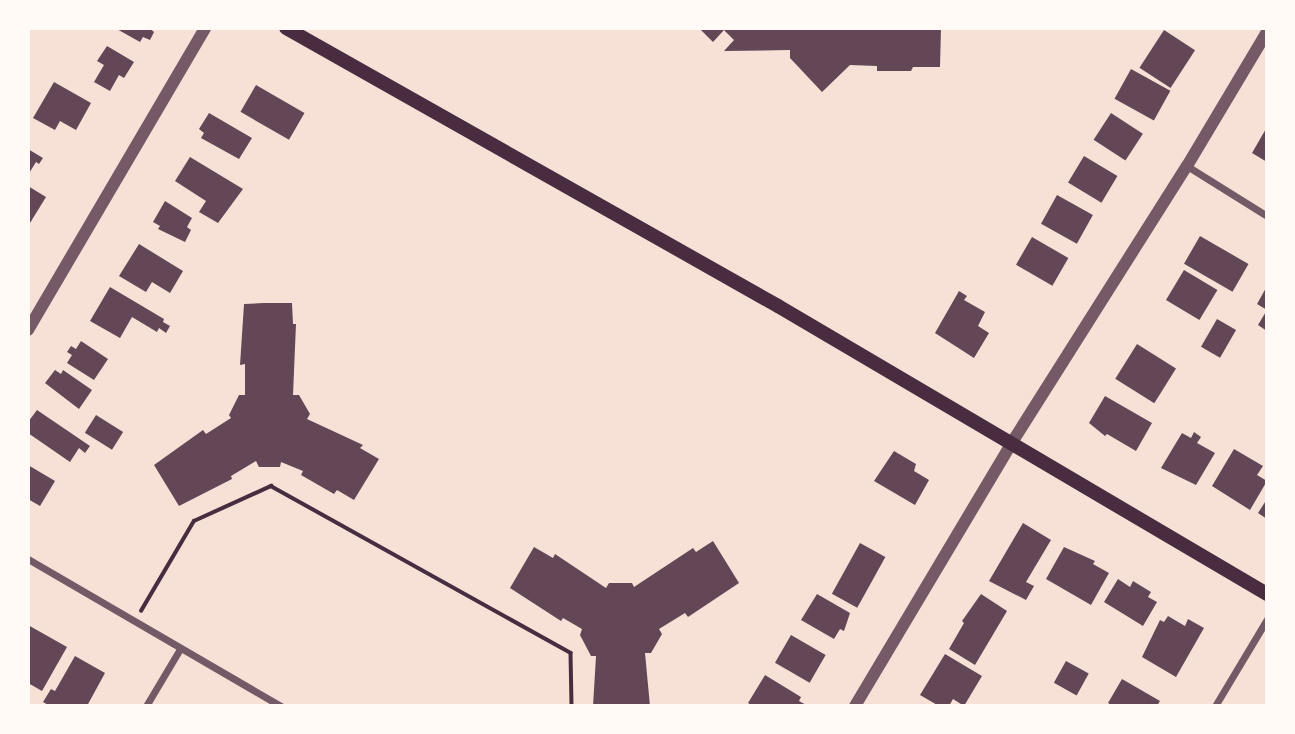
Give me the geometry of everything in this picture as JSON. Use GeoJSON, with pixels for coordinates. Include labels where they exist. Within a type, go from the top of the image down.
{"type":"FeatureCollection","features":[{"type":"Feature","properties":{"kind":"main road"},"geometry":{"type":"LineString","coordinates":[[286,28],[778,306],[1267,594]]}},
{"type":"Feature","properties":{"kind":"street"},"geometry":{"type":"LineString","coordinates":[[28,330],[205,28]]}},
{"type":"Feature","properties":{"kind":"street"},"geometry":{"type":"LineString","coordinates":[[855,706],[1012,444],[1187,166],[1267,32]]}},
{"type":"Feature","properties":{"kind":"street"},"geometry":{"type":"LineString","coordinates":[[1187,166],[1267,216]]}},
{"type":"Feature","properties":{"kind":"street"},"geometry":{"type":"LineString","coordinates":[[28,559],[281,706]]}},
{"type":"Feature","properties":{"kind":"street"},"geometry":{"type":"LineString","coordinates":[[1215,706],[1267,619]]}},
{"type":"Feature","properties":{"kind":"street"},"geometry":{"type":"LineString","coordinates":[[146,706],[180,649]]}},
{"type":"Feature","properties":{"kind":"path"},"geometry":{"type":"LineString","coordinates":[[134,622],[194,521],[271,486],[570,653],[572,706]]}},
{"type":"Feature","properties":{"kind":"building"},"geometry":{"type":"Polygon","coordinates":[[[115,28],[149,28],[154,32],[150,40],[143,37],[140,42],[115,28]]]}},
{"type":"Feature","properties":{"kind":"building"},"geometry":{"type":"Polygon","coordinates":[[[699,28],[941,28],[940,67],[913,67],[911,71],[877,71],[877,66],[850,65],[822,92],[790,58],[790,50],[724,51],[734,40],[724,30],[713,42],[699,28]]]}},
{"type":"Feature","properties":{"kind":"building"},"geometry":{"type":"Polygon","coordinates":[[[1164,30],[1195,50],[1171,88],[1139,68],[1164,30]]]}},
{"type":"Feature","properties":{"kind":"building"},"geometry":{"type":"Polygon","coordinates":[[[107,46],[134,62],[124,78],[119,75],[110,91],[94,82],[104,65],[97,61],[107,46]]]}},
{"type":"Feature","properties":{"kind":"building"},"geometry":{"type":"Polygon","coordinates":[[[1131,69],[1170,91],[1154,121],[1115,99],[1131,69]]]}},
{"type":"Feature","properties":{"kind":"building"},"geometry":{"type":"Polygon","coordinates":[[[54,82],[91,103],[76,130],[60,121],[55,130],[33,118],[54,82]]]}},
{"type":"Feature","properties":{"kind":"building"},"geometry":{"type":"Polygon","coordinates":[[[256,85],[304,113],[289,140],[240,112],[256,85]]]}},
{"type":"Feature","properties":{"kind":"building"},"geometry":{"type":"Polygon","coordinates":[[[209,113],[252,138],[239,159],[201,138],[204,133],[199,129],[209,113]]]}},
{"type":"Feature","properties":{"kind":"building"},"geometry":{"type":"Polygon","coordinates":[[[1111,113],[1143,134],[1125,161],[1094,140],[1111,113]]]}},
{"type":"Feature","properties":{"kind":"building"},"geometry":{"type":"Polygon","coordinates":[[[1267,127],[1267,162],[1252,153],[1267,127]]]}},
{"type":"Feature","properties":{"kind":"building"},"geometry":{"type":"Polygon","coordinates":[[[28,149],[43,158],[39,164],[36,162],[28,175],[28,149]]]}},
{"type":"Feature","properties":{"kind":"building"},"geometry":{"type":"Polygon","coordinates":[[[1084,156],[1117,176],[1101,203],[1068,183],[1084,156]]]}},
{"type":"Feature","properties":{"kind":"building"},"geometry":{"type":"Polygon","coordinates":[[[190,157],[243,189],[218,223],[199,212],[206,201],[175,181],[190,157]]]}},
{"type":"Feature","properties":{"kind":"building"},"geometry":{"type":"Polygon","coordinates":[[[28,186],[46,197],[30,223],[28,222],[28,186]]]}},
{"type":"Feature","properties":{"kind":"building"},"geometry":{"type":"Polygon","coordinates":[[[1057,195],[1093,215],[1077,244],[1041,224],[1057,195]]]}},
{"type":"Feature","properties":{"kind":"building"},"geometry":{"type":"Polygon","coordinates":[[[165,201],[192,218],[187,227],[191,230],[185,242],[158,229],[160,226],[153,222],[165,201]]]}},
{"type":"Feature","properties":{"kind":"building"},"geometry":{"type":"Polygon","coordinates":[[[1200,236],[1248,264],[1232,292],[1184,264],[1200,236]]]}},
{"type":"Feature","properties":{"kind":"building"},"geometry":{"type":"Polygon","coordinates":[[[1032,237],[1068,258],[1052,286],[1016,265],[1032,237]]]}},
{"type":"Feature","properties":{"kind":"building"},"geometry":{"type":"Polygon","coordinates":[[[139,244],[183,271],[170,293],[152,282],[146,292],[119,276],[139,244]]]}},
{"type":"Feature","properties":{"kind":"building"},"geometry":{"type":"Polygon","coordinates":[[[1184,270],[1217,290],[1199,320],[1166,300],[1184,270]]]}},
{"type":"Feature","properties":{"kind":"building"},"geometry":{"type":"Polygon","coordinates":[[[1267,286],[1267,310],[1257,304],[1267,286]]]}},
{"type":"Feature","properties":{"kind":"building"},"geometry":{"type":"Polygon","coordinates":[[[110,287],[164,319],[163,322],[170,326],[166,333],[159,328],[157,332],[132,317],[120,338],[90,321],[110,287]]]}},
{"type":"Feature","properties":{"kind":"building"},"geometry":{"type":"Polygon","coordinates":[[[959,291],[967,296],[964,300],[985,312],[978,326],[989,333],[974,358],[935,333],[959,291]]]}},
{"type":"Feature","properties":{"kind":"building"},"geometry":{"type":"Polygon","coordinates":[[[292,303],[293,324],[296,324],[293,395],[299,395],[310,414],[307,419],[363,445],[360,448],[379,459],[354,500],[337,490],[334,494],[301,475],[303,471],[281,462],[280,467],[259,467],[256,461],[231,476],[232,479],[179,506],[154,465],[203,430],[206,434],[231,418],[229,415],[239,395],[245,395],[245,364],[240,365],[244,304],[292,303]]]}},
{"type":"Feature","properties":{"kind":"building"},"geometry":{"type":"Polygon","coordinates":[[[1267,310],[1267,331],[1258,325],[1267,310]]]}},
{"type":"Feature","properties":{"kind":"building"},"geometry":{"type":"Polygon","coordinates":[[[1217,319],[1236,330],[1220,358],[1201,347],[1217,319]]]}},
{"type":"Feature","properties":{"kind":"building"},"geometry":{"type":"Polygon","coordinates":[[[81,341],[108,359],[94,380],[67,363],[72,355],[67,352],[71,346],[76,349],[81,341]]]}},
{"type":"Feature","properties":{"kind":"building"},"geometry":{"type":"Polygon","coordinates":[[[1137,344],[1176,368],[1154,403],[1115,379],[1137,344]]]}},
{"type":"Feature","properties":{"kind":"building"},"geometry":{"type":"Polygon","coordinates":[[[55,370],[61,374],[63,370],[92,390],[79,409],[45,383],[55,370]]]}},
{"type":"Feature","properties":{"kind":"building"},"geometry":{"type":"Polygon","coordinates":[[[1105,396],[1152,423],[1136,451],[1107,434],[1105,436],[1089,423],[1105,396]]]}},
{"type":"Feature","properties":{"kind":"building"},"geometry":{"type":"Polygon","coordinates":[[[37,410],[90,446],[85,453],[79,448],[70,462],[28,433],[28,422],[37,410]]]}},
{"type":"Feature","properties":{"kind":"building"},"geometry":{"type":"Polygon","coordinates":[[[96,415],[123,432],[112,450],[85,433],[96,415]]]}},
{"type":"Feature","properties":{"kind":"building"},"geometry":{"type":"Polygon","coordinates":[[[1194,432],[1201,437],[1197,443],[1215,453],[1196,485],[1161,468],[1182,433],[1191,438],[1194,432]]]}},
{"type":"Feature","properties":{"kind":"building"},"geometry":{"type":"Polygon","coordinates":[[[1234,449],[1263,466],[1257,475],[1267,481],[1250,510],[1212,486],[1234,449]]]}},
{"type":"Feature","properties":{"kind":"building"},"geometry":{"type":"Polygon","coordinates":[[[894,451],[916,464],[914,471],[929,480],[915,505],[874,481],[894,451]]]}},
{"type":"Feature","properties":{"kind":"building"},"geometry":{"type":"Polygon","coordinates":[[[28,465],[55,481],[40,506],[28,499],[28,465]]]}},
{"type":"Feature","properties":{"kind":"building"},"geometry":{"type":"Polygon","coordinates":[[[1267,499],[1267,519],[1258,513],[1267,499]]]}},
{"type":"Feature","properties":{"kind":"building"},"geometry":{"type":"Polygon","coordinates":[[[1023,523],[1051,540],[1026,582],[1034,586],[1026,600],[989,581],[1023,523]]]}},
{"type":"Feature","properties":{"kind":"building"},"geometry":{"type":"Polygon","coordinates":[[[713,541],[739,583],[688,617],[685,613],[659,629],[662,634],[651,653],[645,653],[650,706],[593,706],[596,656],[591,656],[580,635],[582,629],[563,618],[561,621],[510,588],[534,547],[553,558],[555,554],[606,588],[609,583],[632,583],[634,587],[693,548],[696,552],[713,541]]]}},
{"type":"Feature","properties":{"kind":"building"},"geometry":{"type":"Polygon","coordinates":[[[860,543],[885,557],[857,608],[832,594],[860,543]]]}},
{"type":"Feature","properties":{"kind":"building"},"geometry":{"type":"Polygon","coordinates":[[[1064,547],[1095,561],[1093,564],[1109,573],[1091,605],[1046,579],[1064,547]]]}},
{"type":"Feature","properties":{"kind":"building"},"geometry":{"type":"Polygon","coordinates":[[[1118,579],[1130,587],[1133,581],[1151,592],[1148,597],[1157,602],[1143,626],[1104,602],[1118,579]]]}},
{"type":"Feature","properties":{"kind":"building"},"geometry":{"type":"Polygon","coordinates":[[[817,594],[850,613],[844,631],[840,629],[834,639],[801,620],[817,594]]]}},
{"type":"Feature","properties":{"kind":"building"},"geometry":{"type":"Polygon","coordinates":[[[981,594],[1007,611],[975,665],[949,649],[964,623],[962,621],[981,594]]]}},
{"type":"Feature","properties":{"kind":"building"},"geometry":{"type":"Polygon","coordinates":[[[1168,616],[1185,626],[1188,619],[1204,628],[1176,677],[1142,657],[1160,620],[1164,622],[1168,616]]]}},
{"type":"Feature","properties":{"kind":"building"},"geometry":{"type":"Polygon","coordinates":[[[28,625],[67,647],[42,691],[28,683],[28,625]]]}},
{"type":"Feature","properties":{"kind":"building"},"geometry":{"type":"Polygon","coordinates":[[[791,635],[826,655],[810,683],[775,663],[791,635]]]}},
{"type":"Feature","properties":{"kind":"building"},"geometry":{"type":"Polygon","coordinates":[[[945,654],[982,676],[964,706],[953,699],[949,706],[939,706],[920,695],[945,654]]]}},
{"type":"Feature","properties":{"kind":"building"},"geometry":{"type":"Polygon","coordinates":[[[75,656],[105,673],[87,706],[50,706],[43,702],[51,689],[55,691],[75,656]]]}},
{"type":"Feature","properties":{"kind":"building"},"geometry":{"type":"Polygon","coordinates":[[[1066,661],[1089,674],[1077,695],[1054,683],[1066,661]]]}},
{"type":"Feature","properties":{"kind":"building"},"geometry":{"type":"Polygon","coordinates":[[[765,675],[801,697],[799,701],[808,706],[753,706],[748,703],[765,675]]]}},
{"type":"Feature","properties":{"kind":"building"},"geometry":{"type":"Polygon","coordinates":[[[1122,679],[1160,701],[1157,706],[1113,706],[1108,703],[1122,679]]]}}]}
